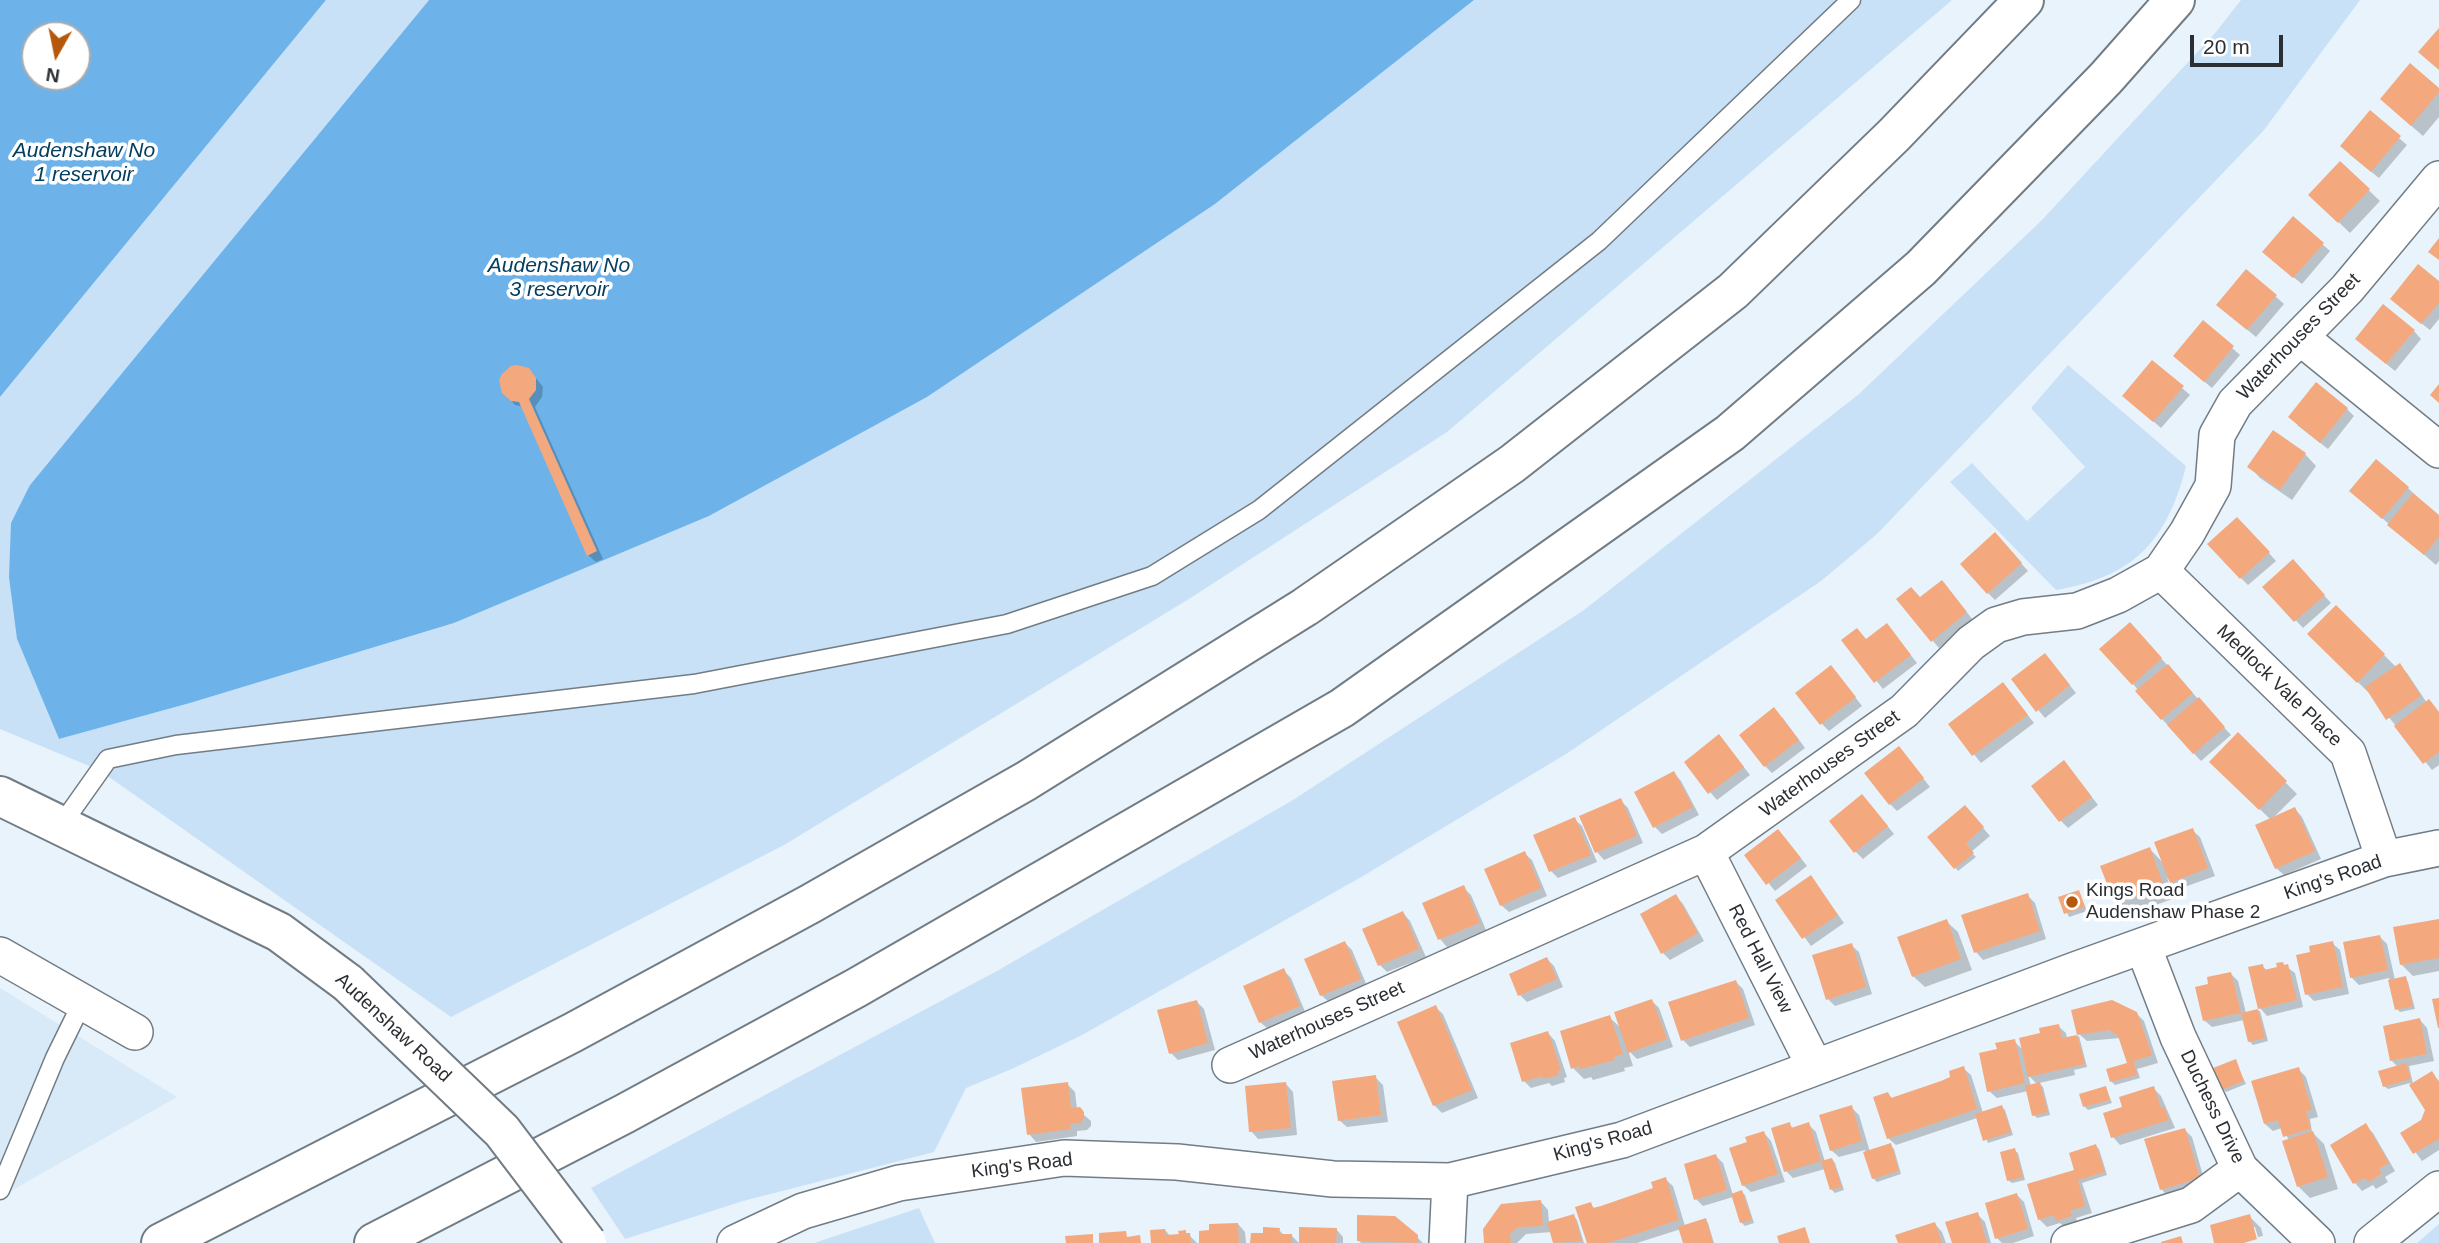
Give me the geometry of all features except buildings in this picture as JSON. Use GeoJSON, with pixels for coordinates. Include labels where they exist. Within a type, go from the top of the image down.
{"type":"FeatureCollection","features":[{"type":"Feature","properties":{"kind":"main road"},"geometry":{"type":"LineString","coordinates":[[161,1243],[572,1033],[810,904],[1026,781],[1305,607],[1512,464],[1733,291],[1894,135],[2024,0]]}},
{"type":"Feature","properties":{"kind":"main road"},"geometry":{"type":"LineString","coordinates":[[373,1243],[624,1114],[856,988],[1342,708],[1730,433],[1920,268],[2106,78],[2175,0]]}},
{"type":"Feature","properties":{"kind":"main road","name":"Audenshaw Road"},"geometry":{"type":"LineString","coordinates":[[0,796],[278,932],[348,983],[502,1131],[587,1243]]}},
{"type":"Feature","properties":{"kind":"street","name":"Waterhouses Street"},"geometry":{"type":"LineString","coordinates":[[1230,1065],[1706,852],[1904,711],[1962,651],[1996,625],[2023,617],[2077,611],[2118,595],[2161,570],[2187,533],[2213,486],[2217,435],[2235,403],[2347,289],[2439,180]]}},
{"type":"Feature","properties":{"kind":"street"},"geometry":{"type":"LineString","coordinates":[[2300,337],[2439,450]]}},
{"type":"Feature","properties":{"kind":"street","name":"Medlock Vale Place"},"geometry":{"type":"LineString","coordinates":[[2161,570],[2348,753],[2384,859]]}},
{"type":"Feature","properties":{"kind":"street","name":"King's Road"},"geometry":{"type":"LineString","coordinates":[[735,1243],[803,1211],[899,1183],[1064,1158],[1177,1162],[1333,1179],[1450,1181],[1622,1140],[2384,859],[2439,848]]}},
{"type":"Feature","properties":{"kind":"street","name":"Red Hall View"},"geometry":{"type":"LineString","coordinates":[[1706,852],[1815,1067]]}},
{"type":"Feature","properties":{"kind":"street","name":"Duchess Drive"},"geometry":{"type":"LineString","coordinates":[[2143,946],[2178,1037],[2240,1168],[2317,1243]]}},
{"type":"Feature","properties":{"kind":"street"},"geometry":{"type":"LineString","coordinates":[[0,955],[135,1032]]}},
{"type":"Feature","properties":{"kind":"street"},"geometry":{"type":"LineString","coordinates":[[2069,1243],[2191,1205],[2240,1168]]}},
{"type":"Feature","properties":{"kind":"street"},"geometry":{"type":"LineString","coordinates":[[1447,1243],[1450,1181]]}},
{"type":"Feature","properties":{"kind":"street"},"geometry":{"type":"LineString","coordinates":[[2372,1243],[2439,1189]]}},
{"type":"Feature","properties":{"kind":"lane"},"geometry":{"type":"LineString","coordinates":[[62,824],[108,759],[176,746],[694,684],[1007,624],[1152,576],[1259,510],[1599,241],[1852,0]]}},
{"type":"Feature","properties":{"kind":"lane"},"geometry":{"type":"LineString","coordinates":[[0,1190],[55,1058],[82,1003]]}},
{"type":"Feature","properties":{"kind":"shaded area"},"geometry":{"type":"Polygon","coordinates":[[[326,0],[429,0],[30,485],[17,639],[59,739],[190,703],[454,623],[709,516],[927,397],[1215,204],[1474,0],[1952,0],[1447,432],[1189,599],[784,845],[451,1017],[99,770],[0,729],[0,397],[326,0]]]}},
{"type":"Feature","properties":{"kind":"shaded area"},"geometry":{"type":"Polygon","coordinates":[[[2241,0],[2360,0],[2264,130],[1876,535],[1821,581],[1566,754],[1363,876],[1082,1035],[966,1088],[934,1152],[743,1201],[625,1239],[591,1188],[997,971],[1293,800],[1584,610],[1859,394],[2042,220],[2216,32],[2241,0]]]}},
{"type":"Feature","properties":{"kind":"shaded area"},"geometry":{"type":"Polygon","coordinates":[[[2068,365],[2186,466],[2168,516],[2143,552],[2106,576],[2056,590],[1950,482],[1972,463],[2027,521],[2085,467],[2031,408],[2068,365]]]}},
{"type":"Feature","properties":{"kind":"shaded area"},"geometry":{"type":"Polygon","coordinates":[[[0,988],[177,1097],[0,1197],[0,988]]]}},
{"type":"Feature","properties":{"kind":"shaded area"},"geometry":{"type":"Polygon","coordinates":[[[919,1208],[935,1243],[815,1243],[820,1241],[919,1208]]]}},
{"type":"Feature","properties":{"kind":"shaded area"},"geometry":{"type":"Polygon","coordinates":[[[2439,1224],[2439,1243],[2417,1243],[2439,1224]]]}},
{"type":"Feature","properties":{"kind":"water","name":"Audenshaw No 1 reservoir"},"geometry":{"type":"Polygon","coordinates":[[[0,0],[326,0],[0,397],[0,0]]]}},
{"type":"Feature","properties":{"kind":"water","name":"Audenshaw No 3 reservoir"},"geometry":{"type":"Polygon","coordinates":[[[429,0],[1474,0],[1215,204],[927,397],[709,516],[454,623],[190,703],[59,739],[17,639],[9,577],[11,523],[30,485],[429,0]]]}},
{"type":"Feature","properties":{"kind":"place","name":"Kings Road Audenshaw Phase 2"},"geometry":{"type":"Point","coordinates":[2072,902]}}]}
